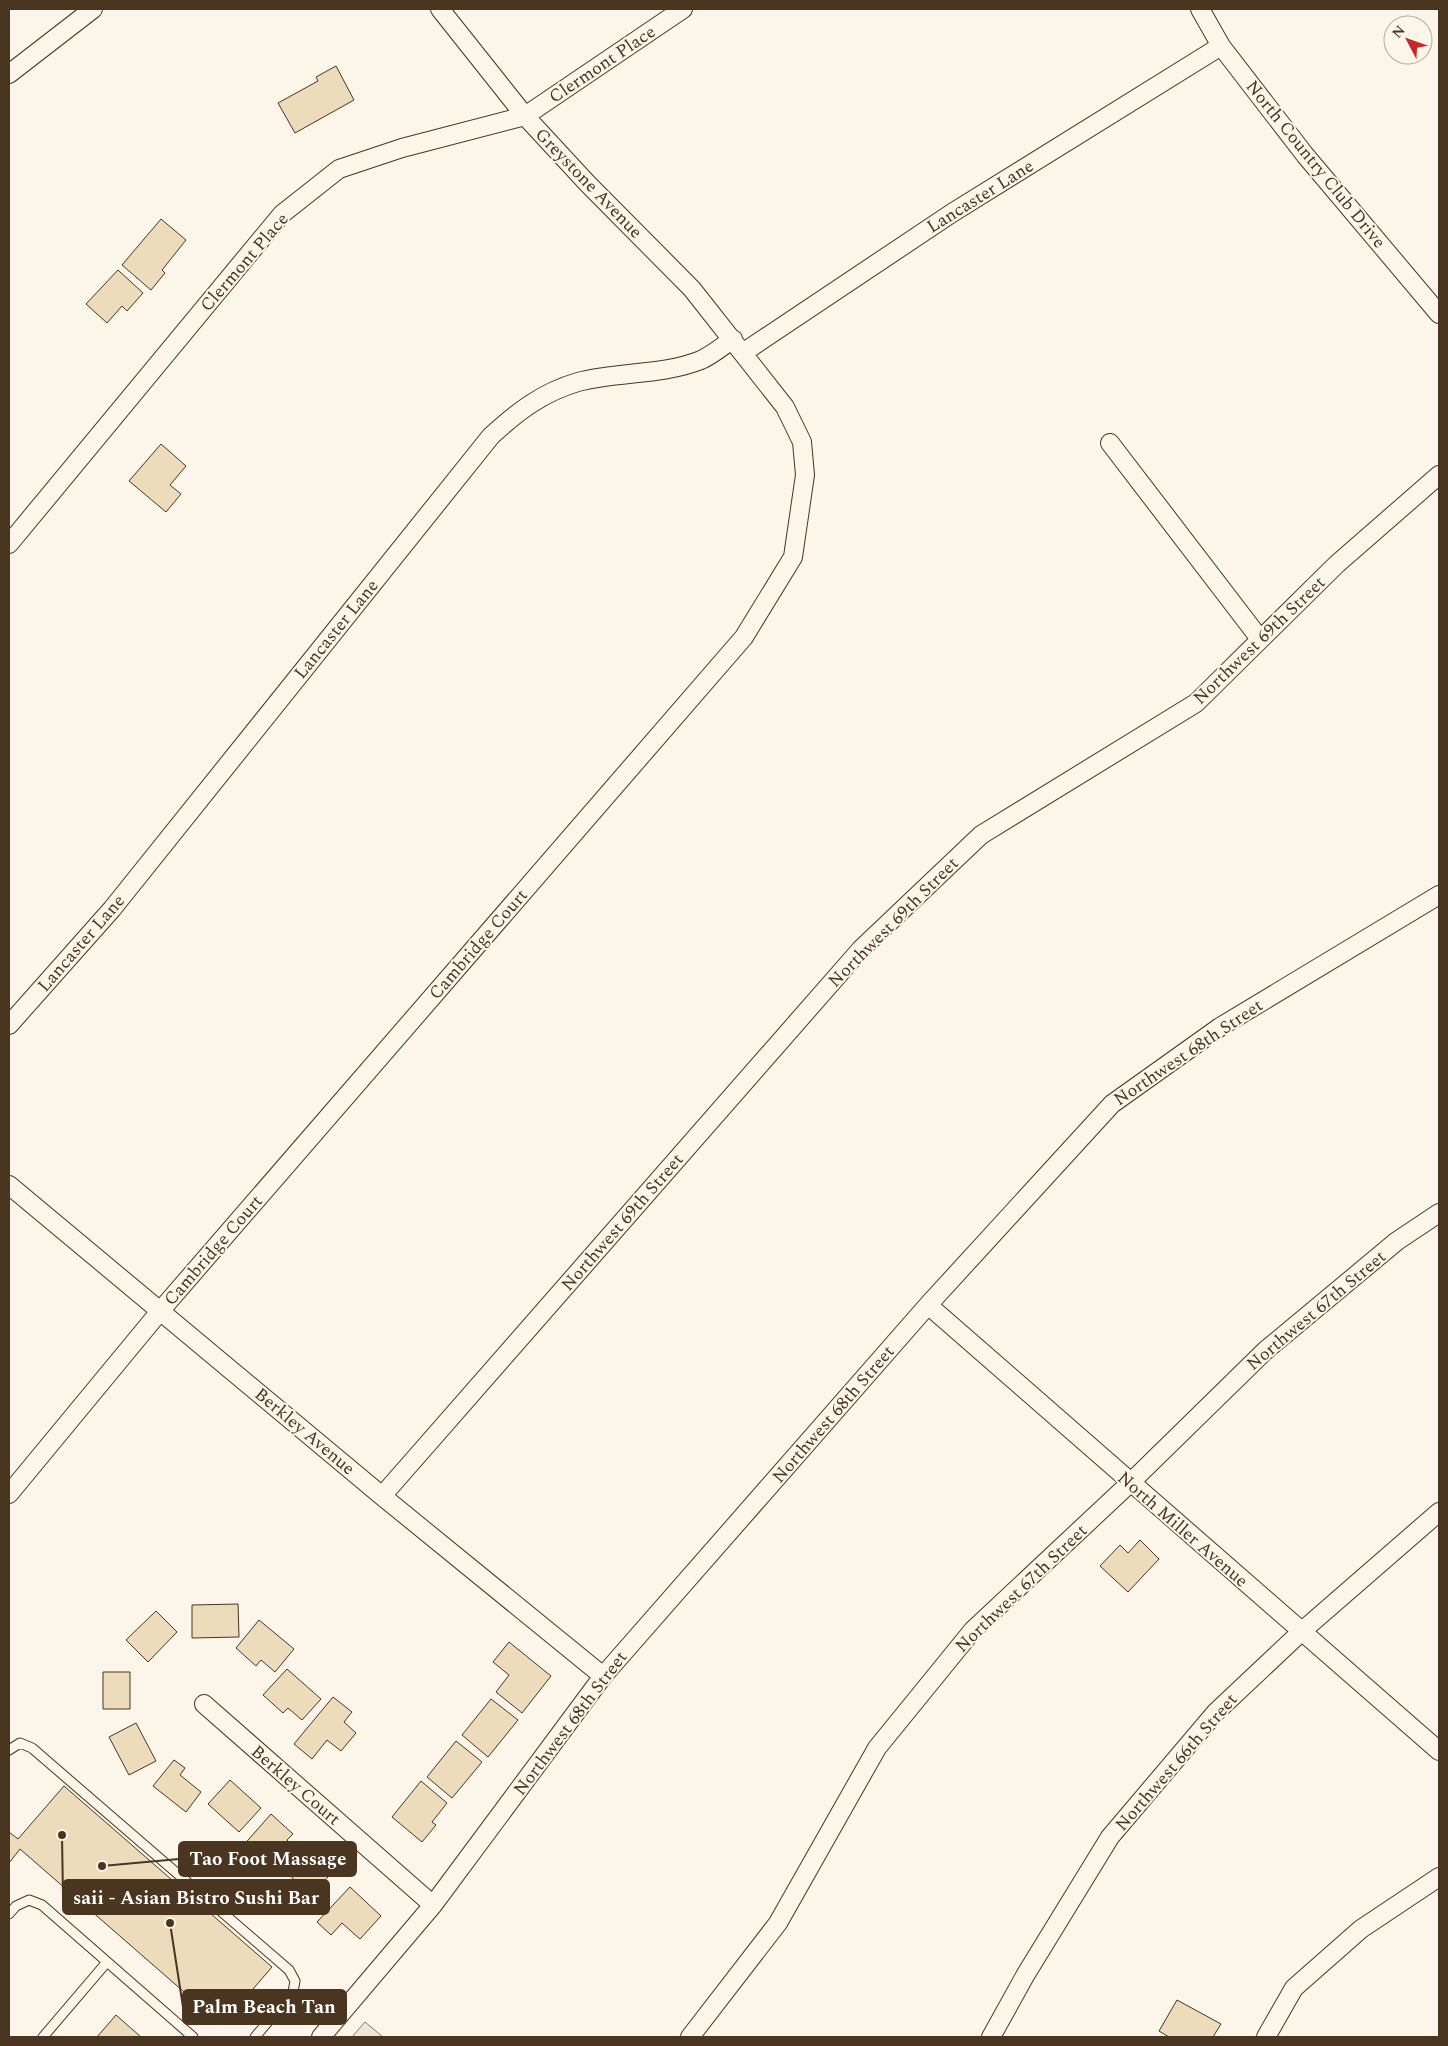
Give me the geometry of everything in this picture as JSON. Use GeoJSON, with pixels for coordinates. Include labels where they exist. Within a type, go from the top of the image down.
{"type":"FeatureCollection","features":[{"type":"Feature","properties":{"kind":"street"},"geometry":{"type":"LineString","coordinates":[[9,74],[93,9]]}},
{"type":"Feature","properties":{"kind":"street","name":"Greystone Avenue"},"geometry":{"type":"LineString","coordinates":[[440,9],[525,116],[587,184],[692,289],[738,346]]}},
{"type":"Feature","properties":{"kind":"street","name":"Clermont Place"},"geometry":{"type":"LineString","coordinates":[[9,544],[282,214],[339,169],[402,148],[525,116],[683,9]]}},
{"type":"Feature","properties":{"kind":"street","name":"North Country Club Drive"},"geometry":{"type":"LineString","coordinates":[[1200,9],[1221,46],[1305,155],[1439,314]]}},
{"type":"Feature","properties":{"kind":"street","name":"Lancaster Lane"},"geometry":{"type":"LineString","coordinates":[[9,1025],[112,909],[491,436],[510,418],[549,393],[578,382],[666,370],[738,346],[1221,46]]}},
{"type":"Feature","properties":{"kind":"street","name":"Cambridge Court"},"geometry":{"type":"LineString","coordinates":[[9,1494],[161,1310],[744,638],[793,557],[805,475],[802,442],[785,407],[738,346]]}},
{"type":"Feature","properties":{"kind":"street"},"geometry":{"type":"LineString","coordinates":[[1110,443],[1260,639]]}},
{"type":"Feature","properties":{"kind":"street","name":"Northwest 69th Street"},"geometry":{"type":"LineString","coordinates":[[382,1496],[861,949],[981,835],[1196,703],[1337,564],[1439,475]]}},
{"type":"Feature","properties":{"kind":"street","name":"Northwest 68th Street"},"geometry":{"type":"LineString","coordinates":[[326,2031],[433,1905],[603,1676],[928,1305],[1112,1104],[1220,1027],[1439,895]]}},
{"type":"Feature","properties":{"kind":"street","name":"Berkley Avenue"},"geometry":{"type":"LineString","coordinates":[[9,1185],[382,1496],[603,1676]]}},
{"type":"Feature","properties":{"kind":"street","name":"Northwest 67th Street"},"geometry":{"type":"LineString","coordinates":[[690,2037],[778,1922],[877,1748],[973,1630],[1130,1483],[1266,1350],[1397,1241],[1439,1213]]}},
{"type":"Feature","properties":{"kind":"street","name":"North Miller Avenue"},"geometry":{"type":"LineString","coordinates":[[928,1305],[1439,1751]]}},
{"type":"Feature","properties":{"kind":"street","name":"Northwest 66th Street"},"geometry":{"type":"LineString","coordinates":[[991,2037],[1026,1974],[1110,1837],[1216,1712],[1301,1632],[1439,1512]]}},
{"type":"Feature","properties":{"kind":"street","name":"Berkley Court"},"geometry":{"type":"LineString","coordinates":[[204,1704],[433,1905]]}},
{"type":"Feature","properties":{"kind":"street"},"geometry":{"type":"LineString","coordinates":[[1266,2037],[1294,1988],[1360,1929],[1439,1877]]}},
{"type":"Feature","properties":{"kind":"lane"},"geometry":{"type":"LineString","coordinates":[[9,1750],[20,1743],[32,1748],[289,1970],[295,1980],[293,1992],[255,2037]]}},
{"type":"Feature","properties":{"kind":"lane"},"geometry":{"type":"LineString","coordinates":[[9,1914],[23,1901],[36,1901],[193,2037]]}},
{"type":"Feature","properties":{"kind":"lane"},"geometry":{"type":"LineString","coordinates":[[43,2037],[107,1962]]}},
{"type":"Feature","properties":{"kind":"lane"},"geometry":{"type":"LineString","coordinates":[[293,1992],[326,2031]]}},
{"type":"Feature","properties":{"kind":"shaded area"},"geometry":{"type":"Polygon","coordinates":[[[365,2022],[383,2037],[352,2037],[365,2022]]]}},
{"type":"Feature","properties":{"kind":"building"},"geometry":{"type":"Polygon","coordinates":[[[336,66],[354,100],[295,133],[278,103],[318,81],[316,77],[336,66]]]}},
{"type":"Feature","properties":{"kind":"building"},"geometry":{"type":"Polygon","coordinates":[[[161,219],[186,240],[162,270],[165,273],[151,290],[122,265],[161,219]]]}},
{"type":"Feature","properties":{"kind":"building"},"geometry":{"type":"Polygon","coordinates":[[[118,270],[143,293],[127,311],[122,306],[107,323],[86,304],[118,270]]]}},
{"type":"Feature","properties":{"kind":"building"},"geometry":{"type":"Polygon","coordinates":[[[161,444],[186,466],[170,485],[181,494],[166,512],[129,481],[161,444]]]}},
{"type":"Feature","properties":{"kind":"building"},"geometry":{"type":"Polygon","coordinates":[[[1140,1540],[1159,1559],[1128,1592],[1100,1566],[1120,1545],[1128,1553],[1140,1540]]]}},
{"type":"Feature","properties":{"kind":"building"},"geometry":{"type":"Polygon","coordinates":[[[238,1604],[239,1637],[192,1638],[192,1605],[238,1604]]]}},
{"type":"Feature","properties":{"kind":"building"},"geometry":{"type":"Polygon","coordinates":[[[156,1611],[177,1632],[148,1662],[126,1640],[156,1611]]]}},
{"type":"Feature","properties":{"kind":"building"},"geometry":{"type":"Polygon","coordinates":[[[259,1620],[294,1649],[275,1672],[261,1660],[256,1666],[236,1648],[259,1620]]]}},
{"type":"Feature","properties":{"kind":"building"},"geometry":{"type":"Polygon","coordinates":[[[509,1642],[551,1676],[522,1713],[496,1692],[509,1675],[493,1662],[509,1642]]]}},
{"type":"Feature","properties":{"kind":"building"},"geometry":{"type":"Polygon","coordinates":[[[287,1669],[321,1699],[302,1720],[288,1708],[283,1713],[263,1695],[287,1669]]]}},
{"type":"Feature","properties":{"kind":"building"},"geometry":{"type":"Polygon","coordinates":[[[103,1672],[130,1672],[130,1709],[103,1709],[103,1672]]]}},
{"type":"Feature","properties":{"kind":"building"},"geometry":{"type":"Polygon","coordinates":[[[333,1697],[352,1712],[344,1722],[356,1733],[341,1751],[327,1740],[312,1759],[294,1744],[333,1697]]]}},
{"type":"Feature","properties":{"kind":"building"},"geometry":{"type":"Polygon","coordinates":[[[491,1699],[518,1720],[488,1757],[462,1735],[491,1699]]]}},
{"type":"Feature","properties":{"kind":"building"},"geometry":{"type":"Polygon","coordinates":[[[136,1723],[156,1761],[129,1775],[109,1737],[136,1723]]]}},
{"type":"Feature","properties":{"kind":"building"},"geometry":{"type":"Polygon","coordinates":[[[456,1741],[482,1762],[452,1798],[427,1777],[456,1741]]]}},
{"type":"Feature","properties":{"kind":"building"},"geometry":{"type":"Polygon","coordinates":[[[174,1760],[185,1768],[180,1775],[201,1792],[186,1812],[153,1786],[174,1760]]]}},
{"type":"Feature","properties":{"kind":"building"},"geometry":{"type":"Polygon","coordinates":[[[230,1780],[261,1808],[239,1832],[208,1804],[230,1780]]]}},
{"type":"Feature","properties":{"kind":"building"},"geometry":{"type":"Polygon","coordinates":[[[421,1781],[447,1803],[432,1822],[436,1825],[422,1842],[392,1817],[421,1781]]]}},
{"type":"Feature","properties":{"kind":"building"},"geometry":{"type":"Polygon","coordinates":[[[64,1786],[272,1967],[222,2025],[20,1849],[9,1863],[9,1832],[18,1839],[64,1786]]]}},
{"type":"Feature","properties":{"kind":"building"},"geometry":{"type":"Polygon","coordinates":[[[271,1814],[293,1834],[287,1840],[296,1849],[282,1865],[275,1859],[259,1877],[235,1855],[271,1814]]]}},
{"type":"Feature","properties":{"kind":"building"},"geometry":{"type":"Polygon","coordinates":[[[311,1848],[335,1869],[312,1895],[288,1874],[311,1848]]]}},
{"type":"Feature","properties":{"kind":"building"},"geometry":{"type":"Polygon","coordinates":[[[350,1887],[381,1916],[360,1939],[342,1923],[331,1935],[317,1922],[350,1887]]]}},
{"type":"Feature","properties":{"kind":"building"},"geometry":{"type":"Polygon","coordinates":[[[1177,2000],[1221,2024],[1213,2037],[1169,2037],[1159,2031],[1177,2000]]]}},
{"type":"Feature","properties":{"kind":"building"},"geometry":{"type":"Polygon","coordinates":[[[116,2015],[141,2037],[97,2037],[116,2015]]]}},
{"type":"Feature","properties":{"kind":"place","name":"saii - Asian Bistro Sushi Bar"},"geometry":{"type":"Point","coordinates":[62,1835]}},
{"type":"Feature","properties":{"kind":"place","name":"Tao Foot Massage"},"geometry":{"type":"Point","coordinates":[102,1866]}},
{"type":"Feature","properties":{"kind":"place","name":"Palm Beach Tan"},"geometry":{"type":"Point","coordinates":[170,1923]}}]}
